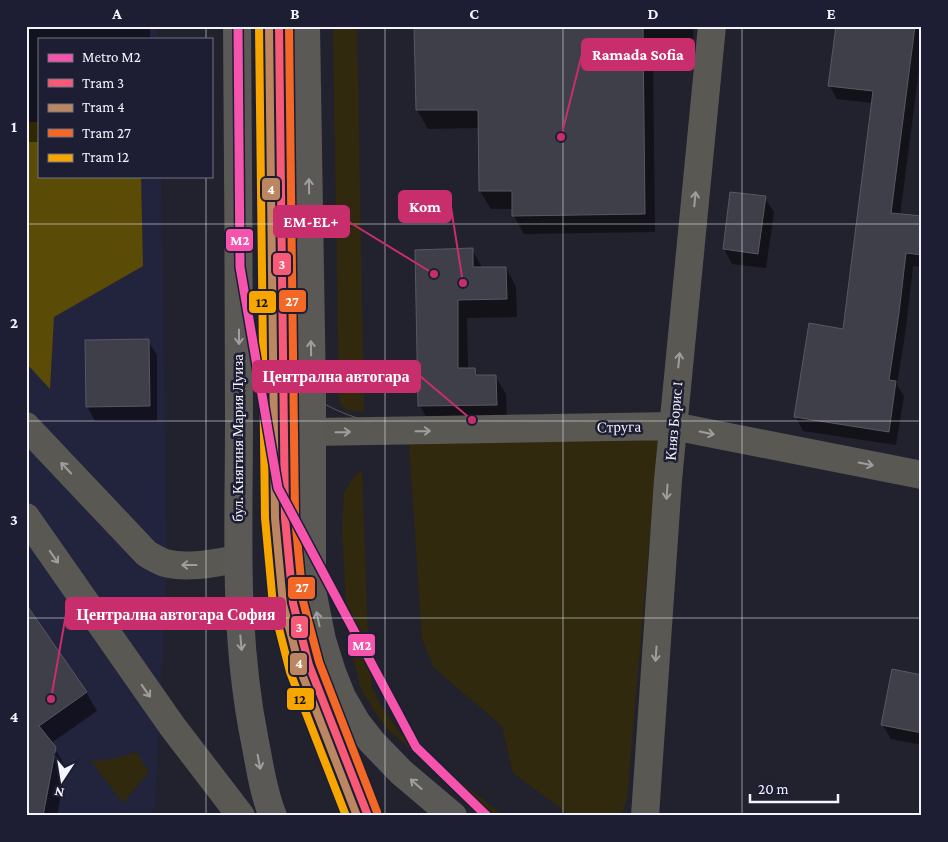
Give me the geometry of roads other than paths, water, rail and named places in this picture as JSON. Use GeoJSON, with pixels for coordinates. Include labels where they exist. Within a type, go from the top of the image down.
{"type":"FeatureCollection","features":[{"type":"Feature","properties":{"kind":"main road","name":"бул. Княгиня Мария Луиза"},"geometry":{"type":"LineString","coordinates":[[237,26],[239,422],[237,559],[240,636],[246,692],[266,799],[273,816]]}},
{"type":"Feature","properties":{"kind":"main road"},"geometry":{"type":"LineString","coordinates":[[306,26],[312,432],[312,590],[322,640],[332,672],[342,697],[357,723],[400,772],[453,816]]}},
{"type":"Feature","properties":{"kind":"street","name":"Княз Борис I"},"geometry":{"type":"LineString","coordinates":[[645,816],[668,480],[712,26]]}},
{"type":"Feature","properties":{"kind":"street"},"geometry":{"type":"LineString","coordinates":[[26,426],[147,554],[164,563],[179,565],[207,564],[237,559]]}},
{"type":"Feature","properties":{"kind":"street","name":"Струга"},"geometry":{"type":"LineString","coordinates":[[312,432],[673,426],[922,475]]}},
{"type":"Feature","properties":{"kind":"street"},"geometry":{"type":"LineString","coordinates":[[26,517],[172,726],[241,816]]}},
{"type":"Feature","properties":{"kind":"tram line","name":"12"},"geometry":{"type":"LineString","coordinates":[[259,26],[265,518],[273,605],[290,672],[346,816]]}},
{"type":"Feature","properties":{"kind":"tram line","name":"4"},"geometry":{"type":"LineString","coordinates":[[269,26],[275,518],[283,604],[300,669],[357,816]]}},
{"type":"Feature","properties":{"kind":"tram line","name":"3"},"geometry":{"type":"LineString","coordinates":[[279,26],[285,518],[293,603],[309,665],[368,816]]}},
{"type":"Feature","properties":{"kind":"tram line","name":"27"},"geometry":{"type":"LineString","coordinates":[[289,26],[295,517],[303,601],[319,662],[377,812]]}},
{"type":"Feature","properties":{"kind":"tram line"},"geometry":{"type":"LineString","coordinates":[[282,349],[293,374],[308,392],[337,410],[371,422],[674,415],[922,462]]}},
{"type":"Feature","properties":{"kind":"tram line"},"geometry":{"type":"LineString","coordinates":[[272,559],[297,483],[313,456],[333,438],[371,422]]}},
{"type":"Feature","properties":{"kind":"metro line","name":"M2"},"geometry":{"type":"LineString","coordinates":[[238,26],[240,267],[278,488],[416,747],[487,816]]}},
{"type":"Feature","properties":{"kind":"place","name":"Ramada Sofia"},"geometry":{"type":"Point","coordinates":[561,137]}},
{"type":"Feature","properties":{"kind":"place","name":"EM-EL+"},"geometry":{"type":"Point","coordinates":[434,274]}},
{"type":"Feature","properties":{"kind":"place","name":"Kom"},"geometry":{"type":"Point","coordinates":[463,283]}},
{"type":"Feature","properties":{"kind":"place","name":"Централна автогара"},"geometry":{"type":"Point","coordinates":[472,420]}},
{"type":"Feature","properties":{"kind":"place","name":"Централна автогара София"},"geometry":{"type":"Point","coordinates":[51,699]}}]}
